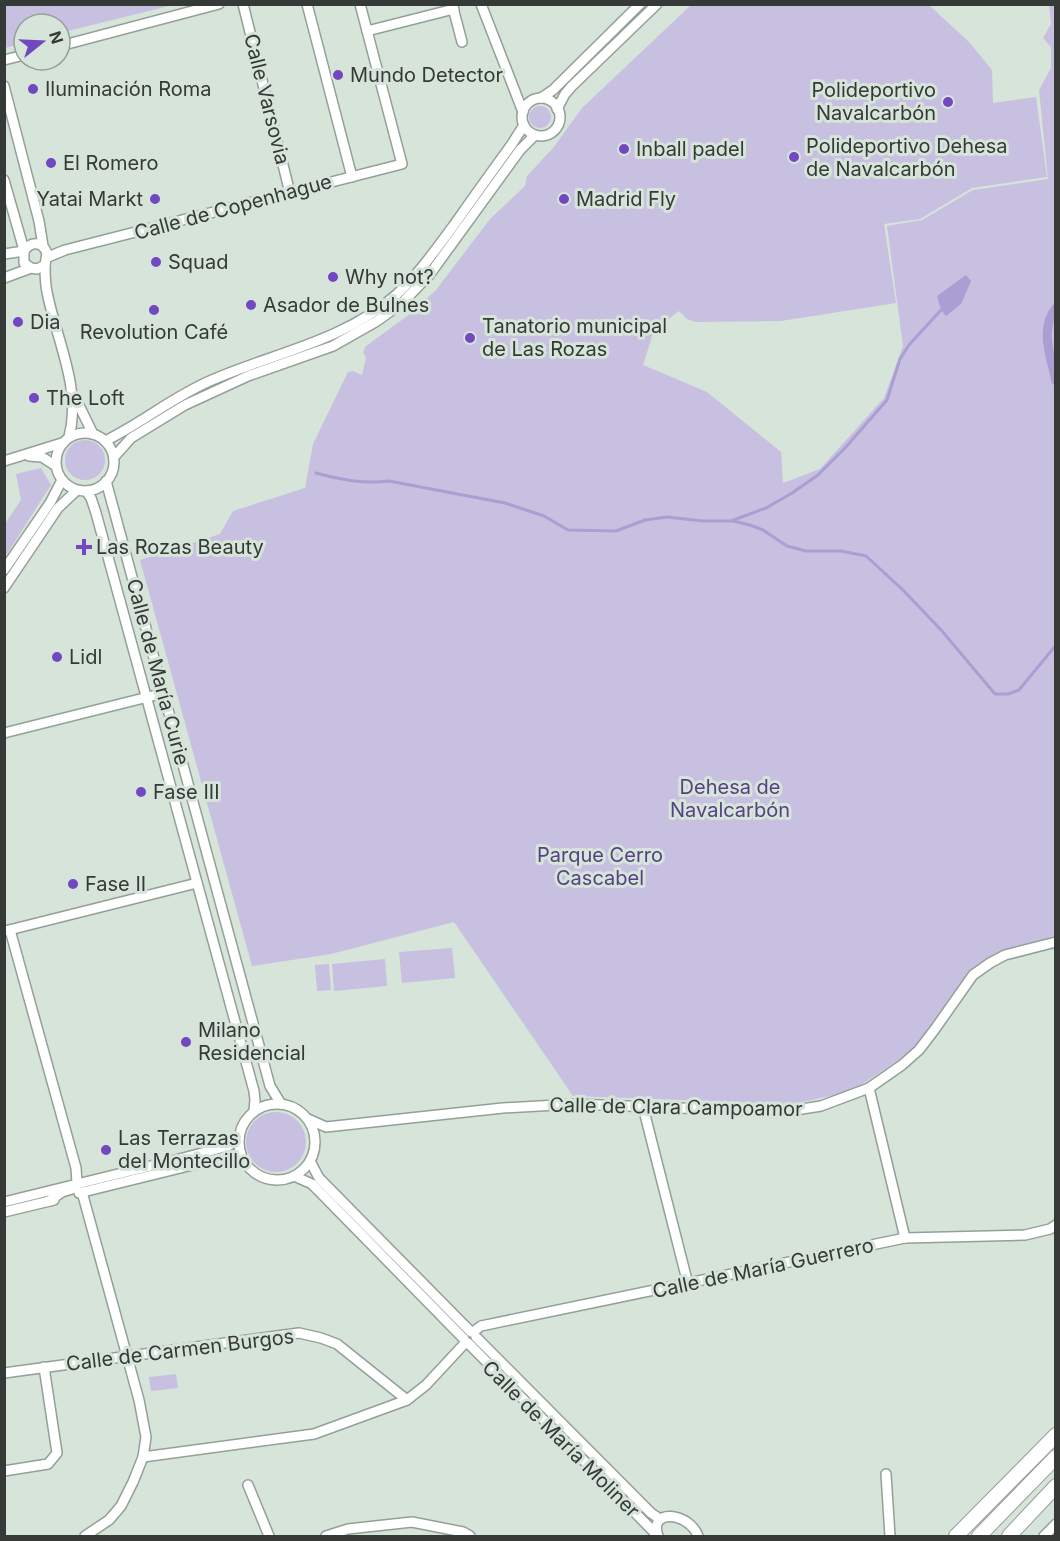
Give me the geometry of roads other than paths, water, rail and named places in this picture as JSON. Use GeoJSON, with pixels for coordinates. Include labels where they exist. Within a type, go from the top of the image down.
{"type":"FeatureCollection","features":[{"type":"Feature","properties":{"kind":"highway"},"geometry":{"type":"LineString","coordinates":[[956,1536],[1056,1435]]}},
{"type":"Feature","properties":{"kind":"highway"},"geometry":{"type":"LineString","coordinates":[[1032,1482],[1039,1467],[1056,1449]]}},
{"type":"Feature","properties":{"kind":"highway"},"geometry":{"type":"LineString","coordinates":[[979,1536],[1056,1457]]}},
{"type":"Feature","properties":{"kind":"highway"},"geometry":{"type":"LineString","coordinates":[[1009,1536],[1056,1486]]}},
{"type":"Feature","properties":{"kind":"street"},"geometry":{"type":"LineString","coordinates":[[72,43],[219,4]]}},
{"type":"Feature","properties":{"kind":"street","name":"Calle Varsovia"},"geometry":{"type":"LineString","coordinates":[[243,4],[290,193]]}},
{"type":"Feature","properties":{"kind":"street"},"geometry":{"type":"LineString","coordinates":[[307,4],[352,177]]}},
{"type":"Feature","properties":{"kind":"street"},"geometry":{"type":"LineString","coordinates":[[360,4],[367,31],[453,7],[462,42]]}},
{"type":"Feature","properties":{"kind":"street"},"geometry":{"type":"LineString","coordinates":[[481,4],[512,85],[523,112],[524,125],[535,135],[545,135],[554,130],[559,120],[557,109],[553,104],[537,99],[512,85]]}},
{"type":"Feature","properties":{"kind":"street"},"geometry":{"type":"LineString","coordinates":[[523,112],[528,103],[559,84],[640,4]]}},
{"type":"Feature","properties":{"kind":"street"},"geometry":{"type":"LineString","coordinates":[[557,109],[565,94],[657,4]]}},
{"type":"Feature","properties":{"kind":"street","name":"Calle de Copenhague"},"geometry":{"type":"LineString","coordinates":[[45,254],[402,164],[367,31]]}},
{"type":"Feature","properties":{"kind":"street"},"geometry":{"type":"LineString","coordinates":[[4,86],[39,221],[45,254],[47,291],[72,392],[74,418],[66,440],[57,453],[56,466],[62,480],[82,490]]}},
{"type":"Feature","properties":{"kind":"street"},"geometry":{"type":"LineString","coordinates":[[105,441],[210,380],[350,327],[395,296],[423,267],[524,125]]}},
{"type":"Feature","properties":{"kind":"street"},"geometry":{"type":"LineString","coordinates":[[4,588],[58,508],[82,490],[100,486],[106,481],[111,474],[114,457],[131,438],[185,405],[248,376],[333,346],[355,335],[394,309],[430,274],[520,150],[535,135]]}},
{"type":"Feature","properties":{"kind":"street"},"geometry":{"type":"LineString","coordinates":[[4,180],[24,250],[24,263],[32,268],[47,291]]}},
{"type":"Feature","properties":{"kind":"street"},"geometry":{"type":"LineString","coordinates":[[4,254],[24,250],[33,244],[45,254]]}},
{"type":"Feature","properties":{"kind":"street"},"geometry":{"type":"LineString","coordinates":[[4,278],[32,268],[37,269],[45,254]]}},
{"type":"Feature","properties":{"kind":"street"},"geometry":{"type":"LineString","coordinates":[[72,392],[93,434]]}},
{"type":"Feature","properties":{"kind":"street"},"geometry":{"type":"LineString","coordinates":[[4,461],[27,455],[66,440],[77,433],[93,434],[105,441],[114,457]]}},
{"type":"Feature","properties":{"kind":"street"},"geometry":{"type":"LineString","coordinates":[[27,455],[42,457],[56,466]]}},
{"type":"Feature","properties":{"kind":"street"},"geometry":{"type":"LineString","coordinates":[[4,570],[50,503],[62,480]]}},
{"type":"Feature","properties":{"kind":"street","name":"Calle de María Curie"},"geometry":{"type":"LineString","coordinates":[[106,481],[270,1086],[281,1104]]}},
{"type":"Feature","properties":{"kind":"street","name":"Calle de María Curie"},"geometry":{"type":"LineString","coordinates":[[82,490],[91,498],[96,513],[254,1091],[254,1111]]}},
{"type":"Feature","properties":{"kind":"street"},"geometry":{"type":"LineString","coordinates":[[4,733],[164,693]]}},
{"type":"Feature","properties":{"kind":"street"},"geometry":{"type":"LineString","coordinates":[[85,1536],[109,1520],[121,1506],[143,1457],[146,1437],[76,1168],[7,930],[197,883]]}},
{"type":"Feature","properties":{"kind":"street","name":"Calle de Clara Campoamor"},"geometry":{"type":"LineString","coordinates":[[326,1127],[502,1108],[575,1104],[783,1112],[821,1107],[869,1088],[895,1071],[919,1050],[973,975],[990,963],[1005,955],[1056,942]]}},
{"type":"Feature","properties":{"kind":"street"},"geometry":{"type":"LineString","coordinates":[[869,1088],[905,1238]]}},
{"type":"Feature","properties":{"kind":"street"},"geometry":{"type":"LineString","coordinates":[[4,1202],[225,1157],[237,1158],[261,1177],[283,1180],[303,1170],[310,1161],[315,1141],[326,1127],[308,1119],[296,1109],[281,1104],[267,1105],[254,1111],[243,1124],[238,1140],[244,1163]]}},
{"type":"Feature","properties":{"kind":"street"},"geometry":{"type":"LineString","coordinates":[[643,1107],[688,1284]]}},
{"type":"Feature","properties":{"kind":"street"},"geometry":{"type":"LineString","coordinates":[[308,1119],[315,1141]]}},
{"type":"Feature","properties":{"kind":"street"},"geometry":{"type":"LineString","coordinates":[[4,1212],[49,1201],[62,1192],[228,1146],[238,1140]]}},
{"type":"Feature","properties":{"kind":"street","name":"Calle de María Moliner"},"geometry":{"type":"LineString","coordinates":[[310,1161],[319,1178],[657,1535]]}},
{"type":"Feature","properties":{"kind":"street","name":"Calle de María Moliner"},"geometry":{"type":"LineString","coordinates":[[294,1176],[312,1184],[651,1513],[660,1519]]}},
{"type":"Feature","properties":{"kind":"street","name":"Calle de María Guerrero"},"geometry":{"type":"LineString","coordinates":[[470,1338],[480,1326],[905,1238],[1025,1235],[1050,1229],[1056,1225]]}},
{"type":"Feature","properties":{"kind":"street","name":"Calle de Carmen Burgos"},"geometry":{"type":"LineString","coordinates":[[4,1373],[299,1333],[337,1344],[407,1400]]}},
{"type":"Feature","properties":{"kind":"street"},"geometry":{"type":"LineString","coordinates":[[143,1457],[314,1434],[407,1400],[426,1385],[470,1338]]}},
{"type":"Feature","properties":{"kind":"street"},"geometry":{"type":"LineString","coordinates":[[4,1471],[48,1464],[57,1453],[44,1367]]}},
{"type":"Feature","properties":{"kind":"street"},"geometry":{"type":"LineString","coordinates":[[886,1474],[890,1536]]}},
{"type":"Feature","properties":{"kind":"street"},"geometry":{"type":"LineString","coordinates":[[248,1485],[269,1536]]}},
{"type":"Feature","properties":{"kind":"street"},"geometry":{"type":"LineString","coordinates":[[657,1535],[656,1528],[660,1519],[669,1516],[679,1517],[689,1523],[698,1536]]}},
{"type":"Feature","properties":{"kind":"street"},"geometry":{"type":"LineString","coordinates":[[326,1536],[348,1529],[412,1522],[463,1532],[470,1536]]}},
{"type":"Feature","properties":{"kind":"street"},"geometry":{"type":"LineString","coordinates":[[1044,1536],[1056,1524]]}},
{"type":"Feature","properties":{"kind":"waterway"},"geometry":{"type":"LineString","coordinates":[[1056,308],[1051,316],[1047,334],[1056,381]]}},
{"type":"Feature","properties":{"kind":"waterway"},"geometry":{"type":"LineString","coordinates":[[316,473],[352,481],[389,481],[505,503],[544,516],[568,530],[616,531],[645,520],[667,517],[731,521],[766,508],[792,493],[818,475],[845,448],[887,400],[900,359],[909,345],[941,310]]}},
{"type":"Feature","properties":{"kind":"waterway"},"geometry":{"type":"LineString","coordinates":[[733,521],[763,530],[787,546],[806,551],[841,551],[866,556],[942,631],[995,694],[1008,694],[1019,690],[1056,645]]}},
{"type":"Feature","properties":{"kind":"place","name":"Mundo Detector"},"geometry":{"type":"Point","coordinates":[338,75]}},
{"type":"Feature","properties":{"kind":"place","name":"Iluminación Roma"},"geometry":{"type":"Point","coordinates":[33,89]}},
{"type":"Feature","properties":{"kind":"place","name":"Polideportivo Navalcarbón"},"geometry":{"type":"Point","coordinates":[948,102]}},
{"type":"Feature","properties":{"kind":"place","name":"Inball padel"},"geometry":{"type":"Point","coordinates":[624,149]}},
{"type":"Feature","properties":{"kind":"place","name":"Polideportivo Dehesa de Navalcarbón"},"geometry":{"type":"Point","coordinates":[794,157]}},
{"type":"Feature","properties":{"kind":"place","name":"El Romero"},"geometry":{"type":"Point","coordinates":[51,163]}},
{"type":"Feature","properties":{"kind":"place","name":"Yatai Markt"},"geometry":{"type":"Point","coordinates":[155,199]}},
{"type":"Feature","properties":{"kind":"place","name":"Madrid Fly"},"geometry":{"type":"Point","coordinates":[564,199]}},
{"type":"Feature","properties":{"kind":"place","name":"Squad"},"geometry":{"type":"Point","coordinates":[156,262]}},
{"type":"Feature","properties":{"kind":"place","name":"Why not?"},"geometry":{"type":"Point","coordinates":[333,277]}},
{"type":"Feature","properties":{"kind":"place","name":"Asador de Bulnes"},"geometry":{"type":"Point","coordinates":[251,305]}},
{"type":"Feature","properties":{"kind":"place","name":"Revolution Café"},"geometry":{"type":"Point","coordinates":[154,310]}},
{"type":"Feature","properties":{"kind":"place","name":"Dia"},"geometry":{"type":"Point","coordinates":[18,322]}},
{"type":"Feature","properties":{"kind":"place","name":"Tanatorio municipal de Las Rozas"},"geometry":{"type":"Point","coordinates":[470,338]}},
{"type":"Feature","properties":{"kind":"place","name":"The Loft"},"geometry":{"type":"Point","coordinates":[34,398]}},
{"type":"Feature","properties":{"kind":"place","name":"Las Rozas Beauty"},"geometry":{"type":"Point","coordinates":[84,547]}},
{"type":"Feature","properties":{"kind":"place","name":"Lidl"},"geometry":{"type":"Point","coordinates":[57,657]}},
{"type":"Feature","properties":{"kind":"place","name":"Fase III"},"geometry":{"type":"Point","coordinates":[141,792]}},
{"type":"Feature","properties":{"kind":"place","name":"Fase II"},"geometry":{"type":"Point","coordinates":[73,884]}},
{"type":"Feature","properties":{"kind":"place","name":"Milano Residencial"},"geometry":{"type":"Point","coordinates":[186,1042]}},
{"type":"Feature","properties":{"kind":"place","name":"Las Terrazas del Montecillo"},"geometry":{"type":"Point","coordinates":[106,1150]}},
{"type":"Feature","properties":{"kind":"park label","name":"Dehesa de Navalcarbón"},"geometry":{"type":"Point","coordinates":[730,798]}},
{"type":"Feature","properties":{"kind":"park label","name":"Parque Cerro Cascabel"},"geometry":{"type":"Point","coordinates":[600,866]}}]}
